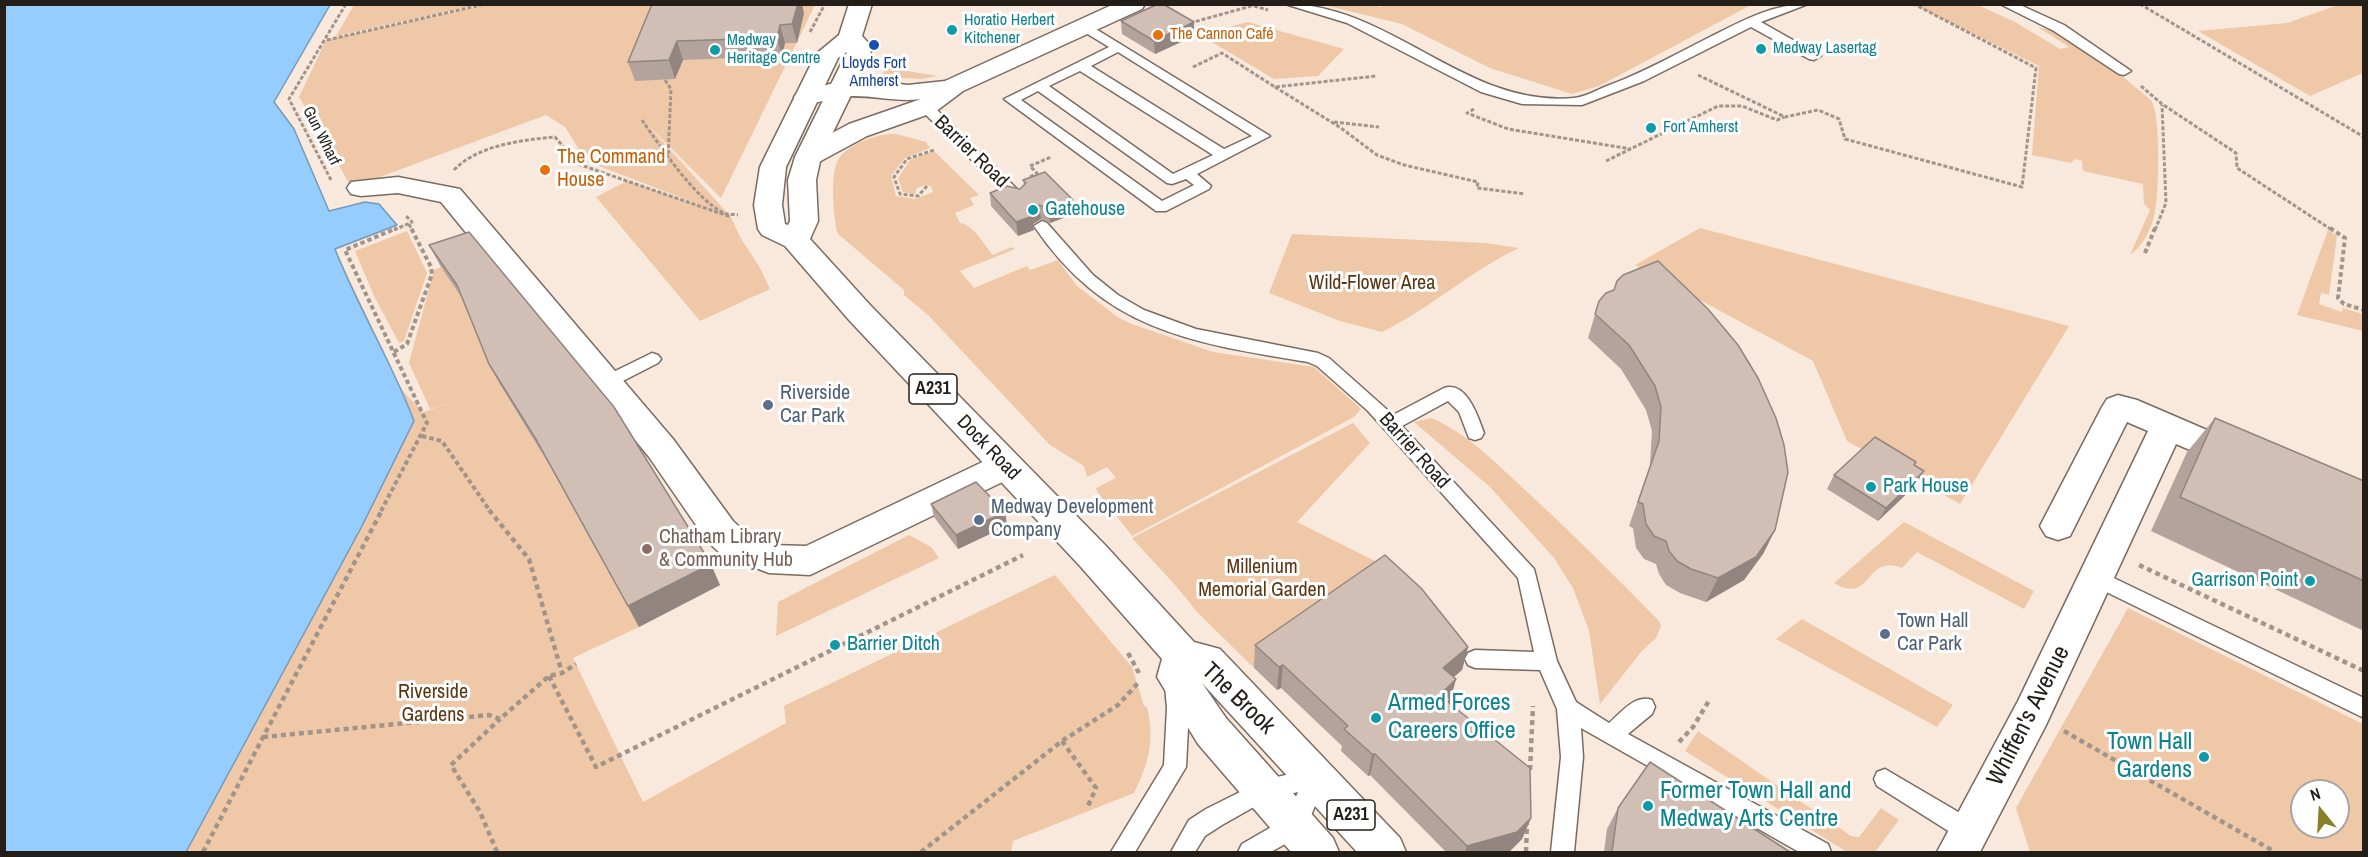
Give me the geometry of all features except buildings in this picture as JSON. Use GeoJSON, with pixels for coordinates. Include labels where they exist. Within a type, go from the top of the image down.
{"type":"FeatureCollection","features":[{"type":"Feature","properties":{"kind":"street"},"geometry":{"type":"LineString","coordinates":[[795,240],[804,221],[802,180],[808,157],[856,61],[860,47],[850,38],[861,4]]}},
{"type":"Feature","properties":{"kind":"street"},"geometry":{"type":"LineString","coordinates":[[808,157],[858,130],[926,107],[954,86],[1134,4]]}},
{"type":"Feature","properties":{"kind":"street","name":"Dock Road"},"geometry":{"type":"LineString","coordinates":[[850,38],[828,54],[783,143],[770,179],[768,205],[772,229],[795,240],[860,313],[1093,556],[1167,670]]}},
{"type":"Feature","properties":{"kind":"street"},"geometry":{"type":"LineString","coordinates":[[837,101],[872,89],[908,93],[954,86]]}},
{"type":"Feature","properties":{"kind":"street"},"geometry":{"type":"LineString","coordinates":[[807,97],[837,101],[872,114],[926,107]]}},
{"type":"Feature","properties":{"kind":"street"},"geometry":{"type":"LineString","coordinates":[[361,188],[398,185],[450,195],[661,448],[720,531],[735,545],[769,559],[810,561],[1005,466]]}},
{"type":"Feature","properties":{"kind":"street"},"geometry":{"type":"LineString","coordinates":[[2058,526],[2116,409],[2121,406],[2270,471]]}},
{"type":"Feature","properties":{"kind":"street","name":"Whiffen's Avenue"},"geometry":{"type":"LineString","coordinates":[[1963,842],[2032,713],[2167,426]]}},
{"type":"Feature","properties":{"kind":"street","name":"The Brook"},"geometry":{"type":"LineString","coordinates":[[1306,839],[1212,731],[1167,670],[1206,661],[1385,852]]}},
{"type":"Feature","properties":{"kind":"lane"},"geometry":{"type":"LineString","coordinates":[[1290,4],[1352,20],[1486,89],[1522,100],[1577,102],[1639,78],[1752,22],[1802,4]]}},
{"type":"Feature","properties":{"kind":"lane"},"geometry":{"type":"LineString","coordinates":[[2011,5],[2059,28],[2124,71]]}},
{"type":"Feature","properties":{"kind":"lane"},"geometry":{"type":"LineString","coordinates":[[1752,22],[1814,56]]}},
{"type":"Feature","properties":{"kind":"lane"},"geometry":{"type":"LineString","coordinates":[[1038,85],[1172,180],[1263,136],[1086,27]]}},
{"type":"Feature","properties":{"kind":"lane"},"geometry":{"type":"LineString","coordinates":[[1119,46],[1011,99],[1161,208],[1204,186],[1187,173]]}},
{"type":"Feature","properties":{"kind":"lane"},"geometry":{"type":"LineString","coordinates":[[1080,65],[1223,155]]}},
{"type":"Feature","properties":{"kind":"lane","name":"Barrier Road"},"geometry":{"type":"LineString","coordinates":[[926,107],[1012,191]]}},
{"type":"Feature","properties":{"kind":"lane","name":"Barrier Road"},"geometry":{"type":"LineString","coordinates":[[1042,226],[1086,278],[1113,300],[1139,315],[1223,344],[1312,357],[1323,362],[1374,406],[1527,575],[1538,661],[1568,709],[1572,758],[1562,852]]}},
{"type":"Feature","properties":{"kind":"lane"},"geometry":{"type":"LineString","coordinates":[[607,382],[652,359]]}},
{"type":"Feature","properties":{"kind":"lane"},"geometry":{"type":"LineString","coordinates":[[1389,424],[1450,392],[1467,409],[1475,433]]}},
{"type":"Feature","properties":{"kind":"lane"},"geometry":{"type":"LineString","coordinates":[[2097,578],[2364,709]]}},
{"type":"Feature","properties":{"kind":"lane"},"geometry":{"type":"LineString","coordinates":[[1475,659],[1538,661]]}},
{"type":"Feature","properties":{"kind":"lane"},"geometry":{"type":"LineString","coordinates":[[1122,852],[1175,767],[1178,708],[1167,670]]}},
{"type":"Feature","properties":{"kind":"lane"},"geometry":{"type":"LineString","coordinates":[[1610,735],[1644,707]]}},
{"type":"Feature","properties":{"kind":"lane"},"geometry":{"type":"LineString","coordinates":[[1568,709],[1610,735],[1820,852]]}},
{"type":"Feature","properties":{"kind":"lane"},"geometry":{"type":"LineString","coordinates":[[1182,852],[1197,828],[1264,790],[1316,778],[1306,839],[1250,852]]}},
{"type":"Feature","properties":{"kind":"lane"},"geometry":{"type":"LineString","coordinates":[[1885,779],[1963,842]]}},
{"type":"Feature","properties":{"kind":"path","name":"Gun Wharf"},"geometry":{"type":"LineString","coordinates":[[346,4],[289,99],[339,197],[361,188]]}},
{"type":"Feature","properties":{"kind":"path"},"geometry":{"type":"LineString","coordinates":[[326,40],[485,4]]}},
{"type":"Feature","properties":{"kind":"path"},"geometry":{"type":"LineString","coordinates":[[1186,24],[1257,4]]}},
{"type":"Feature","properties":{"kind":"path"},"geometry":{"type":"LineString","coordinates":[[1606,161],[1718,106],[1742,106],[1777,120],[1818,110],[1839,119],[1845,139],[2022,187],[2036,68],[1914,4]]}},
{"type":"Feature","properties":{"kind":"path"},"geometry":{"type":"LineString","coordinates":[[2140,4],[2364,137]]}},
{"type":"Feature","properties":{"kind":"path"},"geometry":{"type":"LineString","coordinates":[[1170,78],[1222,53],[1330,121],[1377,155],[1404,165],[1478,182],[1477,188],[1525,194]]}},
{"type":"Feature","properties":{"kind":"path"},"geometry":{"type":"LineString","coordinates":[[1671,62],[1785,117]]}},
{"type":"Feature","properties":{"kind":"path"},"geometry":{"type":"LineString","coordinates":[[2124,71],[2162,104],[2236,153],[2237,168],[2346,239],[2338,298],[2344,304],[2364,310]]}},
{"type":"Feature","properties":{"kind":"path"},"geometry":{"type":"LineString","coordinates":[[1275,87],[1376,76]]}},
{"type":"Feature","properties":{"kind":"path"},"geometry":{"type":"LineString","coordinates":[[665,80],[671,89],[668,158]]}},
{"type":"Feature","properties":{"kind":"path"},"geometry":{"type":"LineString","coordinates":[[1486,89],[1470,95],[1484,103],[1467,113],[1508,129],[1631,149]]}},
{"type":"Feature","properties":{"kind":"path"},"geometry":{"type":"LineString","coordinates":[[2145,254],[2166,203],[2162,104]]}},
{"type":"Feature","properties":{"kind":"path"},"geometry":{"type":"LineString","coordinates":[[642,120],[668,158],[709,200],[725,213],[739,215]]}},
{"type":"Feature","properties":{"kind":"path"},"geometry":{"type":"LineString","coordinates":[[1330,121],[1379,128]]}},
{"type":"Feature","properties":{"kind":"path"},"geometry":{"type":"LineString","coordinates":[[438,193],[459,161],[506,145],[531,139],[555,137],[578,164],[731,217]]}},
{"type":"Feature","properties":{"kind":"path"},"geometry":{"type":"LineString","coordinates":[[1012,191],[1036,174],[1030,166],[1076,146]]}},
{"type":"Feature","properties":{"kind":"path"},"geometry":{"type":"LineString","coordinates":[[927,186],[918,196],[900,194],[894,177],[907,159],[936,149],[948,161],[970,151]]}},
{"type":"Feature","properties":{"kind":"path"},"geometry":{"type":"LineString","coordinates":[[203,852],[422,436],[427,421],[345,250],[412,222],[389,194],[361,188]]}},
{"type":"Feature","properties":{"kind":"path"},"geometry":{"type":"LineString","coordinates":[[394,352],[407,344],[432,274],[431,267],[409,224]]}},
{"type":"Feature","properties":{"kind":"path"},"geometry":{"type":"LineString","coordinates":[[422,436],[442,441],[494,517],[529,559],[562,673]]}},
{"type":"Feature","properties":{"kind":"path"},"geometry":{"type":"LineString","coordinates":[[2115,539],[2123,544],[2141,567],[2257,619],[2364,671]]}},
{"type":"Feature","properties":{"kind":"path"},"geometry":{"type":"LineString","coordinates":[[549,676],[596,767],[1023,555]]}},
{"type":"Feature","properties":{"kind":"path"},"geometry":{"type":"LineString","coordinates":[[1530,773],[1533,705],[1538,661]]}},
{"type":"Feature","properties":{"kind":"path"},"geometry":{"type":"LineString","coordinates":[[497,852],[480,812],[451,765],[549,676],[562,673],[576,664]]}},
{"type":"Feature","properties":{"kind":"path"},"geometry":{"type":"LineString","coordinates":[[921,852],[1062,741],[1167,670]]}},
{"type":"Feature","properties":{"kind":"path"},"geometry":{"type":"LineString","coordinates":[[1680,741],[1693,727],[1710,699]]}},
{"type":"Feature","properties":{"kind":"path"},"geometry":{"type":"LineString","coordinates":[[2032,713],[2275,852]]}},
{"type":"Feature","properties":{"kind":"path"},"geometry":{"type":"LineString","coordinates":[[262,737],[489,715],[500,719]]}},
{"type":"Feature","properties":{"kind":"path"},"geometry":{"type":"LineString","coordinates":[[1062,741],[1096,788],[1087,808]]}},
{"type":"Feature","properties":{"kind":"path"},"geometry":{"type":"LineString","coordinates":[[1526,852],[1528,819]]}},
{"type":"Feature","properties":{"kind":"green space"},"geometry":{"type":"Polygon","coordinates":[[[354,4],[476,5],[336,36],[354,4]]]}},
{"type":"Feature","properties":{"kind":"green space"},"geometry":{"type":"Polygon","coordinates":[[[1373,4],[1381,7],[1387,4],[1751,5],[1599,86],[1572,94],[1490,68],[1402,24],[1324,5],[1373,4]]]}},
{"type":"Feature","properties":{"kind":"green space","name":"Riverside Gardens"},"geometry":{"type":"Polygon","coordinates":[[[330,5],[274,102],[294,129],[329,211],[365,202],[379,204],[397,225],[335,249],[402,390],[423,412],[456,401],[430,409],[409,363],[434,270],[441,267],[469,307],[501,386],[548,463],[639,627],[573,658],[643,802],[786,723],[784,706],[1055,575],[1132,667],[1144,706],[1147,707],[1150,730],[1149,751],[1134,793],[1013,841],[1011,852],[5,852],[284,241],[251,115],[330,5]]]}},
{"type":"Feature","properties":{"kind":"green space"},"geometry":{"type":"Polygon","coordinates":[[[485,5],[815,5],[721,198],[645,122],[731,217],[770,289],[700,321],[596,197],[627,181],[708,208],[586,161],[565,127],[546,115],[364,183],[349,183],[299,97],[326,40],[485,5]]]}},
{"type":"Feature","properties":{"kind":"green space"},"geometry":{"type":"Polygon","coordinates":[[[1915,5],[1978,5],[2015,22],[2060,49],[2069,47],[2038,27],[2053,31],[2123,77],[2151,100],[2158,137],[2156,202],[2154,218],[2149,230],[2135,251],[2130,255],[2150,210],[2144,204],[2143,184],[2083,171],[2082,161],[2075,159],[2071,163],[2032,155],[2039,66],[1915,5]]]}},
{"type":"Feature","properties":{"kind":"green space"},"geometry":{"type":"Polygon","coordinates":[[[2338,5],[2363,5],[2363,73],[2310,96],[2198,31],[2287,23],[2338,5]]]}},
{"type":"Feature","properties":{"kind":"green space"},"geometry":{"type":"Polygon","coordinates":[[[1248,22],[1344,49],[1318,76],[1274,79],[1200,35],[1248,22]]]}},
{"type":"Feature","properties":{"kind":"green space"},"geometry":{"type":"Polygon","coordinates":[[[888,60],[907,71],[938,76],[922,79],[886,77],[883,74],[888,60]]]}},
{"type":"Feature","properties":{"kind":"green space"},"geometry":{"type":"Polygon","coordinates":[[[896,134],[926,142],[930,148],[905,158],[891,176],[896,196],[915,199],[933,192],[931,186],[926,185],[917,188],[915,194],[903,192],[898,178],[910,160],[934,151],[979,195],[970,198],[974,205],[955,213],[960,223],[970,227],[993,255],[1011,247],[1015,249],[960,271],[974,288],[1027,266],[1030,270],[1058,260],[1077,286],[1119,318],[1213,352],[1314,367],[1361,409],[1354,417],[1132,536],[1101,498],[1096,488],[1116,478],[1107,467],[1087,477],[1084,466],[1050,445],[929,316],[904,295],[904,290],[838,234],[833,197],[835,167],[838,160],[842,154],[856,144],[881,135],[896,134]]]}},
{"type":"Feature","properties":{"kind":"green space"},"geometry":{"type":"Polygon","coordinates":[[[1700,228],[2069,326],[1960,504],[1847,441],[1813,361],[1635,265],[1700,228]]]}},
{"type":"Feature","properties":{"kind":"green space"},"geometry":{"type":"Polygon","coordinates":[[[2328,230],[2337,236],[2329,295],[2321,293],[2319,304],[2342,312],[2343,308],[2363,314],[2363,331],[2297,315],[2328,230]]]}},
{"type":"Feature","properties":{"kind":"green space"},"geometry":{"type":"Polygon","coordinates":[[[407,231],[427,273],[404,341],[399,343],[374,296],[355,251],[407,231]]]}},
{"type":"Feature","properties":{"kind":"green space","name":"Wild-Flower Area"},"geometry":{"type":"Polygon","coordinates":[[[1292,234],[1485,243],[1519,248],[1484,267],[1417,312],[1382,332],[1340,321],[1269,293],[1292,234]]]}},
{"type":"Feature","properties":{"kind":"green space"},"geometry":{"type":"Polygon","coordinates":[[[1431,418],[1457,432],[1492,460],[1576,538],[1659,621],[1661,626],[1656,638],[1641,652],[1600,704],[1589,631],[1573,588],[1554,558],[1490,487],[1414,422],[1431,418]]]}},
{"type":"Feature","properties":{"kind":"green space","name":"Millenium Memorial Garden"},"geometry":{"type":"Polygon","coordinates":[[[1353,423],[1370,443],[1297,522],[1395,571],[1255,669],[1197,612],[1132,538],[1353,423]]]}},
{"type":"Feature","properties":{"kind":"green space"},"geometry":{"type":"Polygon","coordinates":[[[1904,522],[2034,591],[2024,609],[1917,552],[1902,568],[1890,565],[1881,567],[1856,588],[1847,588],[1834,583],[1904,522]]]}},
{"type":"Feature","properties":{"kind":"green space"},"geometry":{"type":"Polygon","coordinates":[[[909,535],[931,547],[939,558],[776,636],[778,602],[909,535]]]}},
{"type":"Feature","properties":{"kind":"green space","name":"Town Hall Gardens"},"geometry":{"type":"Polygon","coordinates":[[[2128,608],[2363,724],[2363,852],[2030,852],[2016,808],[2128,608]]]}},
{"type":"Feature","properties":{"kind":"green space"},"geometry":{"type":"Polygon","coordinates":[[[1802,619],[1953,705],[1937,727],[1776,639],[1802,619]]]}},
{"type":"Feature","properties":{"kind":"green space"},"geometry":{"type":"Polygon","coordinates":[[[1698,731],[1851,836],[1859,837],[1881,808],[1899,820],[1875,852],[1847,852],[1685,751],[1698,731]]]}},
{"type":"Feature","properties":{"kind":"water"},"geometry":{"type":"Polygon","coordinates":[[[5,4],[330,5],[274,102],[294,129],[329,211],[365,202],[379,204],[397,225],[335,249],[414,421],[362,526],[186,852],[5,852],[5,4]]]}},
{"type":"Feature","properties":{"kind":"place","name":"Horatio Herbert Kitchener"},"geometry":{"type":"Point","coordinates":[952,30]}},
{"type":"Feature","properties":{"kind":"place","name":"The Cannon Café"},"geometry":{"type":"Point","coordinates":[1158,35]}},
{"type":"Feature","properties":{"kind":"place","name":"Lloyds Fort Amherst"},"geometry":{"type":"Point","coordinates":[874,45]}},
{"type":"Feature","properties":{"kind":"place","name":"Medway Lasertag"},"geometry":{"type":"Point","coordinates":[1761,49]}},
{"type":"Feature","properties":{"kind":"place","name":"Medway Heritage Centre"},"geometry":{"type":"Point","coordinates":[715,50]}},
{"type":"Feature","properties":{"kind":"place","name":"Fort Amherst"},"geometry":{"type":"Point","coordinates":[1651,128]}},
{"type":"Feature","properties":{"kind":"place","name":"The Command House"},"geometry":{"type":"Point","coordinates":[545,170]}},
{"type":"Feature","properties":{"kind":"place","name":"Gatehouse"},"geometry":{"type":"Point","coordinates":[1033,210]}},
{"type":"Feature","properties":{"kind":"place","name":"Riverside Car Park"},"geometry":{"type":"Point","coordinates":[768,405]}},
{"type":"Feature","properties":{"kind":"place","name":"Park House"},"geometry":{"type":"Point","coordinates":[1871,487]}},
{"type":"Feature","properties":{"kind":"place","name":"Medway Development Company"},"geometry":{"type":"Point","coordinates":[979,520]}},
{"type":"Feature","properties":{"kind":"place","name":"Chatham Library & Community Hub"},"geometry":{"type":"Point","coordinates":[647,549]}},
{"type":"Feature","properties":{"kind":"place","name":"Garrison Point"},"geometry":{"type":"Point","coordinates":[2310,581]}},
{"type":"Feature","properties":{"kind":"place","name":"Town Hall Car Park"},"geometry":{"type":"Point","coordinates":[1885,634]}},
{"type":"Feature","properties":{"kind":"place","name":"Barrier Ditch"},"geometry":{"type":"Point","coordinates":[835,645]}},
{"type":"Feature","properties":{"kind":"place","name":"Armed Forces Careers Office"},"geometry":{"type":"Point","coordinates":[1376,718]}},
{"type":"Feature","properties":{"kind":"place","name":"Town Hall Gardens"},"geometry":{"type":"Point","coordinates":[2204,757]}},
{"type":"Feature","properties":{"kind":"place","name":"Former Town Hall and Medway Arts Centre"},"geometry":{"type":"Point","coordinates":[1648,806]}}]}
